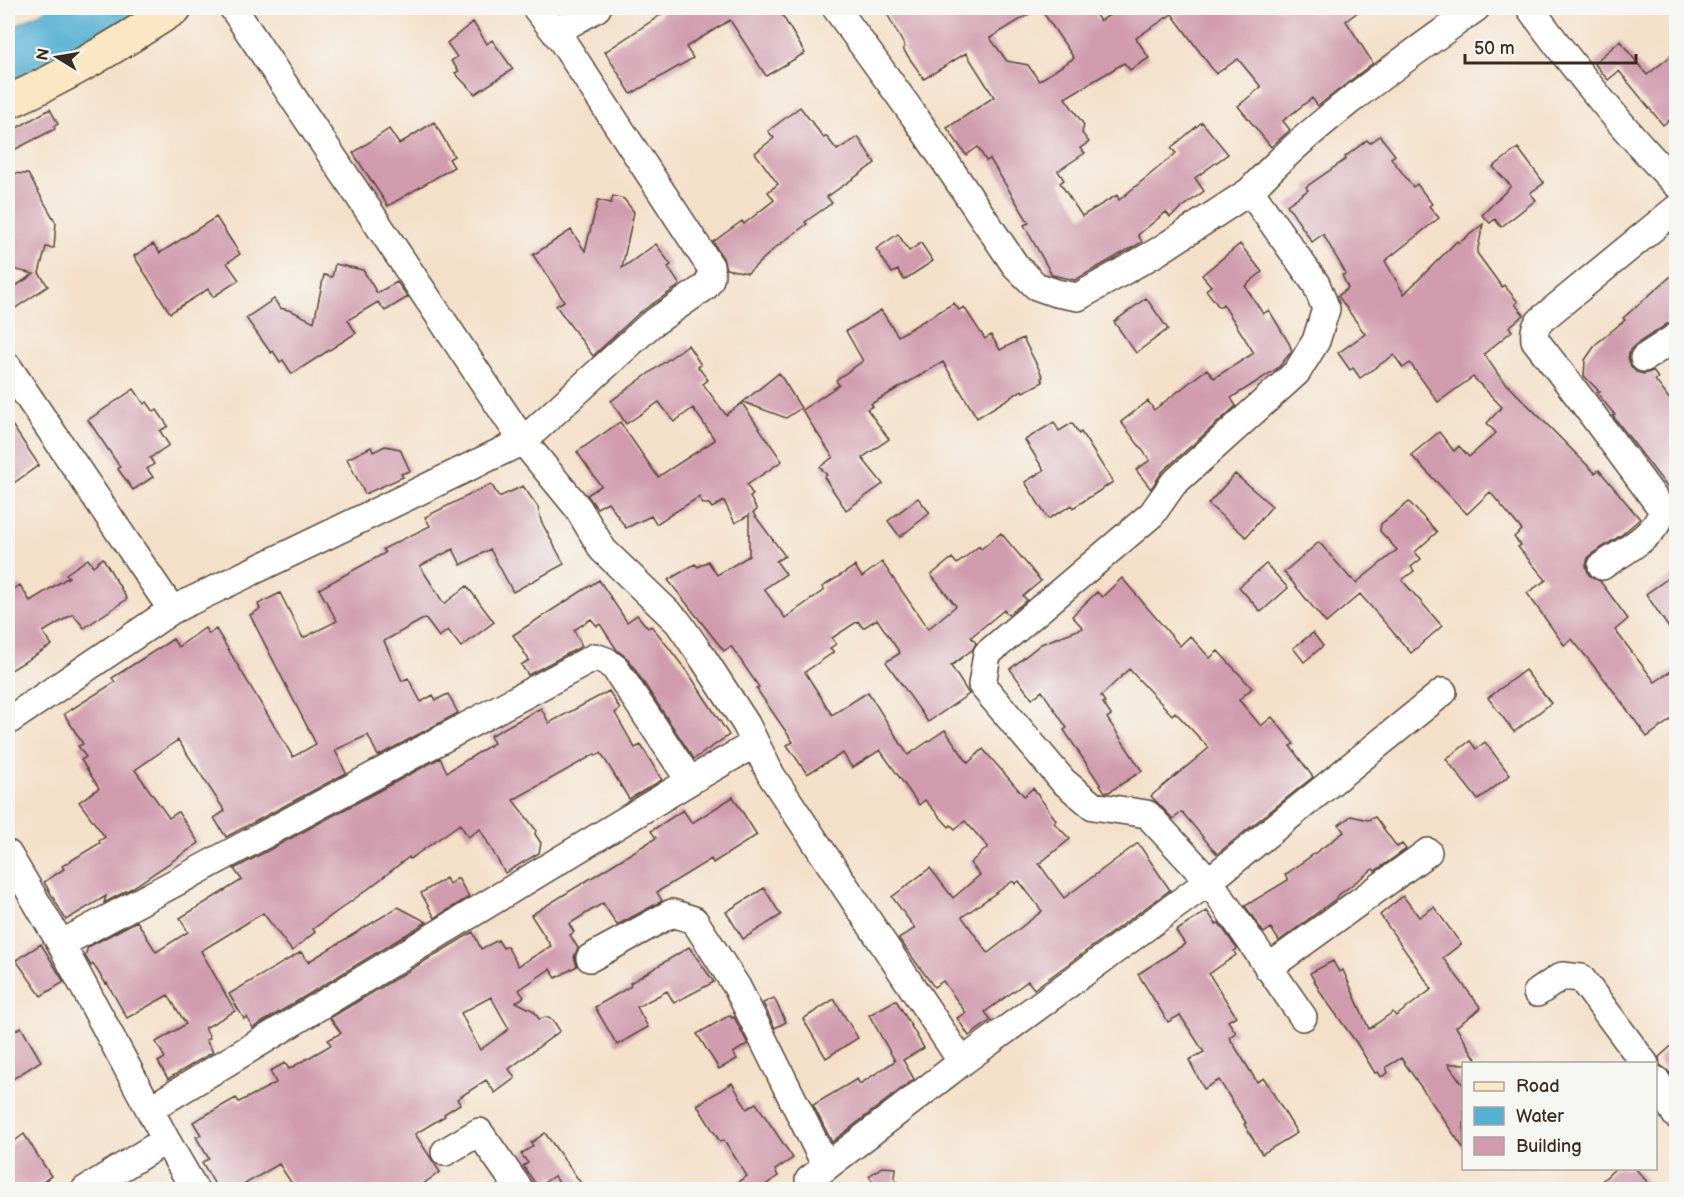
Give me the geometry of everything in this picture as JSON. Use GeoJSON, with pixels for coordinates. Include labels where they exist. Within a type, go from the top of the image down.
{"type":"FeatureCollection","features":[{"type":"Feature","properties":{"kind":"main road"},"geometry":{"type":"LineString","coordinates":[[8,102],[72,72],[176,8]]}},
{"type":"Feature","properties":{"kind":"street"},"geometry":{"type":"LineString","coordinates":[[233,8],[523,441],[578,508],[603,550],[678,622],[736,709],[771,775],[962,1062]]}},
{"type":"Feature","properties":{"kind":"street"},"geometry":{"type":"LineString","coordinates":[[8,721],[172,610],[523,441],[650,325],[710,282],[710,266],[555,32],[536,8]]}},
{"type":"Feature","properties":{"kind":"street"},"geometry":{"type":"LineString","coordinates":[[555,32],[597,8]]}},
{"type":"Feature","properties":{"kind":"street"},"geometry":{"type":"LineString","coordinates":[[836,8],[915,117],[1015,264],[1036,286],[1078,297],[1157,252],[1250,191],[1275,164],[1376,80],[1476,8]]}},
{"type":"Feature","properties":{"kind":"street"},"geometry":{"type":"LineString","coordinates":[[1530,8],[1569,62],[1631,137],[1677,184]]}},
{"type":"Feature","properties":{"kind":"street"},"geometry":{"type":"LineString","coordinates":[[1250,191],[1316,284],[1326,309],[1316,342],[1297,372],[1173,484],[1152,514],[987,654],[982,685],[1063,780],[1093,806],[1147,814],[1209,881],[1303,1017]]}},
{"type":"Feature","properties":{"kind":"street"},"geometry":{"type":"LineString","coordinates":[[1602,566],[1649,533],[1659,522],[1662,509],[1534,340],[1534,332],[1536,325],[1542,319],[1677,209]]}},
{"type":"Feature","properties":{"kind":"street"},"geometry":{"type":"LineString","coordinates":[[1644,358],[1677,338]]}},
{"type":"Feature","properties":{"kind":"street"},"geometry":{"type":"LineString","coordinates":[[9,374],[172,610]]}},
{"type":"Feature","properties":{"kind":"street"},"geometry":{"type":"LineString","coordinates":[[62,944],[595,657],[615,668],[690,781]]}},
{"type":"Feature","properties":{"kind":"street"},"geometry":{"type":"LineString","coordinates":[[590,958],[672,913],[694,920],[737,987],[812,1181],[962,1062],[1209,881],[1443,692]]}},
{"type":"Feature","properties":{"kind":"street"},"geometry":{"type":"LineString","coordinates":[[150,1109],[754,744]]}},
{"type":"Feature","properties":{"kind":"street"},"geometry":{"type":"LineString","coordinates":[[1268,968],[1428,852]]}},
{"type":"Feature","properties":{"kind":"street"},"geometry":{"type":"LineString","coordinates":[[8,854],[15,888],[62,944],[195,1190]]}},
{"type":"Feature","properties":{"kind":"street"},"geometry":{"type":"LineString","coordinates":[[1537,993],[1562,976],[1581,978],[1644,1062]]}},
{"type":"Feature","properties":{"kind":"street"},"geometry":{"type":"LineString","coordinates":[[445,1152],[479,1132],[520,1190]]}},
{"type":"Feature","properties":{"kind":"street"},"geometry":{"type":"LineString","coordinates":[[86,1190],[166,1140]]}},
{"type":"Feature","properties":{"kind":"water"},"geometry":{"type":"Polygon","coordinates":[[[50,8],[152,8],[8,87],[8,30],[50,8]]]}},
{"type":"Feature","properties":{"kind":"building"},"geometry":{"type":"Polygon","coordinates":[[[658,8],[778,8],[805,53],[766,76],[730,20],[686,47],[693,58],[631,94],[605,52],[662,14],[658,8]]]}},
{"type":"Feature","properties":{"kind":"building"},"geometry":{"type":"Polygon","coordinates":[[[884,8],[1039,8],[990,38],[1007,61],[1028,65],[1039,81],[1074,58],[1040,8],[1091,8],[1100,21],[1121,8],[1363,8],[1346,21],[1373,63],[1318,106],[1312,98],[1283,121],[1290,130],[1271,147],[1238,106],[1261,87],[1238,59],[1216,74],[1172,14],[1136,38],[1149,58],[1130,70],[1124,63],[1065,98],[1084,125],[1082,133],[1089,142],[1080,148],[1085,153],[1058,171],[1064,180],[1060,183],[1082,216],[1117,195],[1119,200],[1176,153],[1171,148],[1202,122],[1228,154],[1195,178],[1204,191],[1170,217],[1166,212],[1138,235],[1142,242],[1075,280],[1052,275],[1024,225],[1029,223],[990,159],[986,161],[978,147],[966,155],[947,128],[994,97],[966,53],[924,79],[903,49],[905,47],[884,8]]]}},
{"type":"Feature","properties":{"kind":"building"},"geometry":{"type":"Polygon","coordinates":[[[473,22],[487,44],[492,40],[513,69],[475,94],[455,73],[459,71],[451,61],[457,57],[447,43],[473,22]]]}},
{"type":"Feature","properties":{"kind":"building"},"geometry":{"type":"Polygon","coordinates":[[[1620,41],[1647,75],[1677,51],[1677,114],[1663,125],[1619,71],[1608,80],[1594,63],[1620,41]]]}},
{"type":"Feature","properties":{"kind":"building"},"geometry":{"type":"Polygon","coordinates":[[[800,107],[824,138],[826,136],[837,150],[858,137],[875,163],[827,197],[832,203],[805,222],[807,224],[775,248],[748,273],[726,269],[723,258],[713,242],[742,221],[744,224],[774,200],[768,192],[778,184],[755,153],[774,138],[768,131],[800,107]]]}},
{"type":"Feature","properties":{"kind":"building"},"geometry":{"type":"Polygon","coordinates":[[[50,109],[58,124],[54,126],[55,129],[8,153],[8,133],[50,109]]]}},
{"type":"Feature","properties":{"kind":"building"},"geometry":{"type":"Polygon","coordinates":[[[434,122],[454,156],[449,159],[454,167],[388,206],[353,153],[389,129],[399,144],[434,122]]]}},
{"type":"Feature","properties":{"kind":"building"},"geometry":{"type":"Polygon","coordinates":[[[1380,136],[1395,155],[1391,158],[1413,187],[1417,184],[1432,204],[1429,206],[1439,218],[1385,261],[1404,294],[1457,241],[1459,243],[1483,224],[1477,253],[1502,287],[1504,285],[1518,302],[1515,304],[1524,315],[1509,327],[1512,331],[1484,354],[1500,377],[1595,473],[1599,470],[1640,519],[1620,536],[1593,553],[1588,558],[1586,566],[1589,575],[1600,581],[1628,619],[1615,630],[1655,682],[1677,667],[1677,715],[1647,737],[1572,639],[1564,645],[1527,593],[1546,580],[1518,547],[1521,545],[1514,537],[1522,530],[1490,492],[1467,514],[1411,455],[1439,432],[1454,451],[1459,446],[1469,457],[1496,433],[1487,423],[1502,407],[1473,377],[1438,402],[1410,363],[1403,368],[1394,355],[1360,378],[1353,368],[1350,370],[1338,353],[1365,334],[1338,296],[1348,288],[1342,275],[1346,274],[1323,234],[1312,242],[1287,205],[1308,190],[1306,187],[1346,159],[1345,157],[1367,140],[1370,143],[1380,136]]]}},
{"type":"Feature","properties":{"kind":"building"},"geometry":{"type":"Polygon","coordinates":[[[1518,148],[1544,183],[1530,193],[1536,200],[1501,227],[1495,219],[1490,223],[1482,215],[1511,186],[1493,167],[1518,148]]]}},
{"type":"Feature","properties":{"kind":"building"},"geometry":{"type":"Polygon","coordinates":[[[8,173],[28,174],[56,223],[54,248],[46,247],[39,273],[48,286],[8,313],[8,291],[34,274],[8,268],[8,173]]]}},
{"type":"Feature","properties":{"kind":"building"},"geometry":{"type":"Polygon","coordinates":[[[613,196],[624,199],[634,212],[622,268],[656,244],[671,265],[668,267],[680,285],[639,313],[593,356],[556,306],[564,301],[533,255],[571,230],[585,251],[598,200],[611,203],[613,196]]]}},
{"type":"Feature","properties":{"kind":"building"},"geometry":{"type":"Polygon","coordinates":[[[216,217],[240,254],[227,263],[239,280],[213,297],[208,289],[170,313],[134,256],[153,244],[160,253],[216,217]]]}},
{"type":"Feature","properties":{"kind":"building"},"geometry":{"type":"Polygon","coordinates":[[[898,234],[909,251],[921,243],[933,261],[904,280],[898,270],[892,273],[876,249],[898,234]]]}},
{"type":"Feature","properties":{"kind":"building"},"geometry":{"type":"Polygon","coordinates":[[[1240,244],[1262,272],[1245,286],[1263,314],[1269,310],[1292,351],[1278,368],[1231,398],[1236,406],[1162,472],[1151,489],[1136,470],[1150,460],[1121,422],[1148,401],[1154,410],[1207,369],[1214,378],[1254,353],[1223,304],[1219,307],[1206,290],[1211,286],[1202,275],[1240,244]]]}},
{"type":"Feature","properties":{"kind":"building"},"geometry":{"type":"Polygon","coordinates":[[[335,264],[363,270],[377,293],[397,282],[408,297],[385,311],[378,302],[348,320],[356,333],[292,374],[283,360],[280,362],[273,351],[271,353],[246,318],[274,299],[280,308],[314,322],[324,275],[332,277],[335,264]]]}},
{"type":"Feature","properties":{"kind":"building"},"geometry":{"type":"Polygon","coordinates":[[[1677,271],[1677,321],[1667,324],[1635,345],[1630,350],[1628,358],[1636,372],[1644,374],[1653,371],[1658,378],[1655,380],[1677,409],[1677,500],[1613,416],[1615,415],[1597,393],[1600,392],[1584,376],[1585,360],[1596,344],[1677,271]]]}},
{"type":"Feature","properties":{"kind":"building"},"geometry":{"type":"Polygon","coordinates":[[[1146,298],[1168,329],[1136,353],[1114,322],[1146,298]]]}},
{"type":"Feature","properties":{"kind":"building"},"geometry":{"type":"Polygon","coordinates":[[[954,303],[959,310],[964,307],[985,339],[991,335],[1000,350],[1023,338],[1043,377],[1041,378],[1043,382],[1023,392],[1022,390],[977,418],[943,362],[871,404],[873,406],[867,409],[889,439],[862,458],[883,484],[846,510],[824,477],[827,475],[820,467],[833,457],[802,410],[839,385],[836,380],[863,361],[846,331],[881,310],[898,336],[954,303]]]}},
{"type":"Feature","properties":{"kind":"building"},"geometry":{"type":"Polygon","coordinates":[[[688,345],[701,365],[698,367],[708,380],[703,384],[726,415],[742,403],[782,461],[747,485],[753,495],[750,497],[757,510],[753,513],[785,556],[776,561],[786,574],[764,589],[785,618],[824,590],[822,587],[855,566],[862,577],[882,562],[928,629],[956,606],[931,575],[952,558],[957,564],[979,546],[981,549],[1001,533],[1041,581],[1023,596],[1027,600],[1008,615],[1004,610],[971,637],[976,643],[973,649],[951,666],[969,694],[928,722],[886,662],[900,653],[877,619],[863,628],[858,621],[832,638],[836,644],[830,648],[834,652],[805,672],[832,715],[868,692],[908,755],[945,730],[968,763],[983,749],[1024,796],[1033,788],[1056,820],[1054,823],[1070,839],[1039,864],[1064,898],[1138,843],[1170,890],[1034,989],[1028,981],[985,1012],[991,1020],[969,1036],[957,1018],[966,1013],[943,981],[934,987],[899,939],[915,928],[892,897],[930,868],[953,898],[980,875],[970,863],[988,847],[965,821],[955,829],[951,825],[949,827],[925,800],[919,805],[880,750],[852,768],[843,753],[807,774],[787,745],[793,742],[731,646],[724,651],[668,580],[695,564],[698,567],[708,561],[717,575],[749,556],[749,515],[735,523],[724,501],[712,508],[709,504],[703,504],[699,497],[656,524],[651,516],[626,528],[608,502],[597,508],[587,495],[601,486],[577,452],[620,422],[658,477],[715,440],[693,408],[674,422],[659,402],[626,424],[611,401],[688,345]],[[1013,881],[962,917],[988,953],[1042,911],[1019,881],[1015,884],[1013,881]]]}},
{"type":"Feature","properties":{"kind":"building"},"geometry":{"type":"Polygon","coordinates":[[[779,373],[801,408],[786,418],[743,402],[779,373]]]}},
{"type":"Feature","properties":{"kind":"building"},"geometry":{"type":"Polygon","coordinates":[[[134,389],[144,404],[147,402],[154,412],[157,410],[168,426],[160,431],[169,445],[150,458],[154,464],[147,469],[153,477],[133,490],[88,420],[134,389]]]}},
{"type":"Feature","properties":{"kind":"building"},"geometry":{"type":"Polygon","coordinates":[[[8,419],[39,465],[8,487],[8,419]]]}},
{"type":"Feature","properties":{"kind":"building"},"geometry":{"type":"Polygon","coordinates":[[[1054,422],[1059,431],[1072,423],[1079,434],[1081,432],[1113,482],[1073,508],[1072,505],[1048,519],[1025,482],[1044,470],[1025,440],[1054,422]]]}},
{"type":"Feature","properties":{"kind":"building"},"geometry":{"type":"Polygon","coordinates":[[[385,446],[400,449],[410,471],[401,474],[403,477],[365,494],[347,459],[371,447],[373,452],[385,446]]]}},
{"type":"Feature","properties":{"kind":"building"},"geometry":{"type":"Polygon","coordinates":[[[1235,474],[1272,506],[1246,537],[1208,504],[1235,474]]]}},
{"type":"Feature","properties":{"kind":"building"},"geometry":{"type":"Polygon","coordinates":[[[491,484],[499,497],[523,486],[538,507],[541,521],[564,564],[513,592],[490,549],[461,565],[453,549],[420,566],[444,604],[467,586],[494,622],[461,647],[448,630],[439,637],[425,618],[384,641],[402,681],[408,678],[421,702],[433,695],[436,700],[448,694],[458,713],[378,756],[368,735],[335,750],[346,773],[226,837],[214,818],[225,811],[178,740],[135,770],[169,818],[178,812],[199,843],[132,888],[104,903],[106,896],[66,920],[44,882],[64,869],[62,866],[100,843],[99,841],[105,837],[79,802],[99,788],[81,760],[86,757],[78,746],[83,744],[64,714],[115,682],[112,678],[173,639],[178,647],[205,628],[209,634],[216,629],[293,757],[316,744],[250,615],[260,609],[258,604],[280,593],[303,638],[337,621],[319,589],[385,553],[383,549],[430,526],[425,517],[491,484]]]}},
{"type":"Feature","properties":{"kind":"building"},"geometry":{"type":"Polygon","coordinates":[[[918,498],[930,513],[900,537],[888,521],[918,498]]]}},
{"type":"Feature","properties":{"kind":"building"},"geometry":{"type":"Polygon","coordinates":[[[1409,502],[1437,532],[1415,552],[1421,559],[1411,567],[1414,571],[1402,580],[1442,626],[1411,653],[1360,594],[1326,623],[1284,572],[1319,542],[1356,583],[1397,550],[1380,531],[1381,524],[1409,502]]]}},
{"type":"Feature","properties":{"kind":"building"},"geometry":{"type":"Polygon","coordinates":[[[103,558],[127,599],[84,628],[73,614],[43,632],[52,645],[8,672],[8,592],[20,585],[30,601],[69,577],[66,574],[88,559],[93,566],[103,558]]]}},
{"type":"Feature","properties":{"kind":"building"},"geometry":{"type":"Polygon","coordinates":[[[1266,564],[1288,588],[1261,612],[1239,587],[1266,564]]]}},
{"type":"Feature","properties":{"kind":"building"},"geometry":{"type":"Polygon","coordinates":[[[1677,572],[1677,640],[1646,594],[1677,572]]]}},
{"type":"Feature","properties":{"kind":"building"},"geometry":{"type":"Polygon","coordinates":[[[1122,578],[1180,646],[1190,636],[1210,658],[1218,651],[1252,688],[1239,700],[1261,726],[1272,717],[1294,744],[1290,746],[1313,777],[1217,854],[1182,812],[1173,819],[1151,796],[1209,748],[1175,712],[1172,715],[1129,669],[1101,696],[1111,715],[1107,718],[1142,771],[1109,792],[1105,792],[1064,730],[1067,728],[1042,691],[1032,699],[1010,669],[1041,644],[1083,628],[1072,616],[1097,592],[1102,597],[1122,578]]]}},
{"type":"Feature","properties":{"kind":"building"},"geometry":{"type":"Polygon","coordinates":[[[599,580],[627,622],[637,615],[648,628],[651,626],[659,635],[691,677],[729,735],[694,759],[628,659],[617,650],[600,624],[597,626],[591,619],[574,630],[582,646],[528,675],[521,665],[529,660],[513,635],[599,580]]]}},
{"type":"Feature","properties":{"kind":"building"},"geometry":{"type":"Polygon","coordinates":[[[1313,633],[1323,646],[1304,662],[1293,648],[1313,633]]]}},
{"type":"Feature","properties":{"kind":"building"},"geometry":{"type":"Polygon","coordinates":[[[1525,670],[1551,703],[1514,732],[1488,698],[1525,670]]]}},
{"type":"Feature","properties":{"kind":"building"},"geometry":{"type":"Polygon","coordinates":[[[609,691],[620,709],[615,713],[635,748],[641,745],[662,780],[629,799],[601,753],[596,756],[595,754],[513,800],[536,830],[535,834],[541,843],[539,853],[505,873],[480,829],[468,837],[460,824],[410,859],[409,857],[313,929],[315,932],[292,951],[263,913],[201,951],[235,1011],[205,1028],[210,1038],[206,1040],[213,1052],[168,1079],[158,1062],[165,1058],[156,1042],[186,1024],[168,995],[127,1018],[107,983],[85,956],[88,947],[137,921],[156,952],[188,932],[180,918],[242,880],[234,869],[440,758],[447,772],[494,743],[490,736],[541,708],[549,723],[609,691]]]}},
{"type":"Feature","properties":{"kind":"building"},"geometry":{"type":"Polygon","coordinates":[[[1470,741],[1476,749],[1485,742],[1510,775],[1478,800],[1446,759],[1470,741]]]}},
{"type":"Feature","properties":{"kind":"building"},"geometry":{"type":"Polygon","coordinates":[[[733,797],[757,835],[713,863],[711,859],[657,892],[662,901],[617,925],[603,903],[569,924],[574,932],[570,935],[578,948],[574,957],[577,966],[556,978],[550,969],[519,990],[524,997],[516,1002],[534,1011],[539,1019],[546,1017],[553,1020],[560,1031],[509,1069],[515,1078],[495,1093],[486,1080],[457,1099],[460,1104],[444,1114],[445,1116],[415,1134],[440,1172],[414,1190],[296,1190],[279,1164],[235,1190],[218,1190],[202,1162],[209,1159],[196,1137],[201,1135],[193,1122],[236,1098],[239,1102],[276,1083],[270,1071],[285,1063],[289,1069],[331,1045],[328,1040],[341,1033],[330,1018],[473,932],[481,949],[498,940],[503,948],[507,946],[518,966],[551,946],[531,915],[656,838],[651,831],[683,810],[692,823],[733,797]],[[491,997],[461,1013],[480,1050],[509,1029],[491,997]]]}},
{"type":"Feature","properties":{"kind":"building"},"geometry":{"type":"Polygon","coordinates":[[[1351,816],[1368,820],[1375,817],[1397,847],[1402,844],[1406,849],[1375,871],[1373,869],[1279,941],[1271,928],[1264,933],[1245,906],[1288,880],[1285,875],[1344,832],[1339,825],[1351,816]]]}},
{"type":"Feature","properties":{"kind":"building"},"geometry":{"type":"Polygon","coordinates":[[[446,878],[449,884],[458,878],[469,897],[435,918],[421,893],[446,878]]]}},
{"type":"Feature","properties":{"kind":"building"},"geometry":{"type":"Polygon","coordinates":[[[764,888],[781,915],[743,939],[726,912],[764,888]]]}},
{"type":"Feature","properties":{"kind":"building"},"geometry":{"type":"Polygon","coordinates":[[[1403,896],[1419,917],[1434,907],[1461,944],[1443,958],[1481,1008],[1456,1027],[1478,1062],[1448,1064],[1462,1083],[1462,1146],[1401,1058],[1386,1067],[1388,1073],[1381,1077],[1378,1072],[1375,1073],[1322,995],[1310,973],[1333,961],[1339,972],[1343,970],[1369,1029],[1393,1012],[1396,1016],[1432,989],[1380,915],[1403,896]]]}},
{"type":"Feature","properties":{"kind":"building"},"geometry":{"type":"Polygon","coordinates":[[[398,907],[427,922],[253,1028],[247,1017],[244,1019],[229,994],[301,952],[308,962],[398,907]]]}},
{"type":"Feature","properties":{"kind":"building"},"geometry":{"type":"Polygon","coordinates":[[[1207,911],[1216,924],[1219,923],[1237,949],[1234,951],[1236,955],[1209,974],[1236,1016],[1228,1021],[1236,1033],[1229,1037],[1257,1082],[1264,1078],[1297,1133],[1262,1154],[1219,1080],[1204,1089],[1189,1060],[1204,1052],[1180,1015],[1168,1022],[1138,974],[1185,944],[1176,931],[1207,911]]]}},
{"type":"Feature","properties":{"kind":"building"},"geometry":{"type":"Polygon","coordinates":[[[41,944],[64,982],[41,996],[16,960],[41,944]]]}},
{"type":"Feature","properties":{"kind":"building"},"geometry":{"type":"Polygon","coordinates":[[[689,947],[714,982],[674,1003],[667,991],[637,1007],[648,1027],[617,1045],[595,1007],[689,947]]]}},
{"type":"Feature","properties":{"kind":"building"},"geometry":{"type":"Polygon","coordinates":[[[774,998],[786,1022],[775,1028],[763,1003],[774,998]]]}},
{"type":"Feature","properties":{"kind":"building"},"geometry":{"type":"Polygon","coordinates":[[[834,999],[858,1038],[826,1058],[803,1019],[834,999]]]}},
{"type":"Feature","properties":{"kind":"building"},"geometry":{"type":"Polygon","coordinates":[[[896,1000],[924,1048],[903,1060],[914,1079],[832,1142],[813,1105],[857,1079],[860,1084],[895,1061],[869,1015],[896,1000]]]}},
{"type":"Feature","properties":{"kind":"building"},"geometry":{"type":"Polygon","coordinates":[[[730,1015],[734,1017],[748,1044],[733,1053],[737,1059],[719,1069],[697,1034],[730,1015]]]}},
{"type":"Feature","properties":{"kind":"building"},"geometry":{"type":"Polygon","coordinates":[[[21,1027],[41,1061],[8,1082],[8,1035],[21,1027]]]}},
{"type":"Feature","properties":{"kind":"building"},"geometry":{"type":"Polygon","coordinates":[[[1677,1041],[1677,1084],[1669,1072],[1660,1065],[1659,1057],[1677,1041]]]}},
{"type":"Feature","properties":{"kind":"building"},"geometry":{"type":"Polygon","coordinates":[[[732,1083],[747,1109],[756,1103],[793,1158],[775,1170],[778,1176],[758,1190],[725,1190],[747,1176],[724,1140],[720,1142],[697,1105],[732,1083]]]}},
{"type":"Feature","properties":{"kind":"building"},"geometry":{"type":"Polygon","coordinates":[[[545,1133],[586,1190],[565,1190],[554,1176],[538,1187],[523,1166],[528,1163],[521,1154],[533,1146],[531,1143],[545,1133]]]}},
{"type":"Feature","properties":{"kind":"building"},"geometry":{"type":"Polygon","coordinates":[[[24,1134],[51,1176],[32,1190],[8,1190],[8,1146],[24,1134]]]}},
{"type":"Feature","properties":{"kind":"building"},"geometry":{"type":"Polygon","coordinates":[[[882,1167],[896,1168],[895,1179],[902,1190],[878,1190],[869,1176],[882,1167]]]}},
{"type":"Feature","properties":{"kind":"building"},"geometry":{"type":"Polygon","coordinates":[[[1614,1170],[1637,1170],[1654,1190],[1592,1190],[1614,1170]]]}}]}
